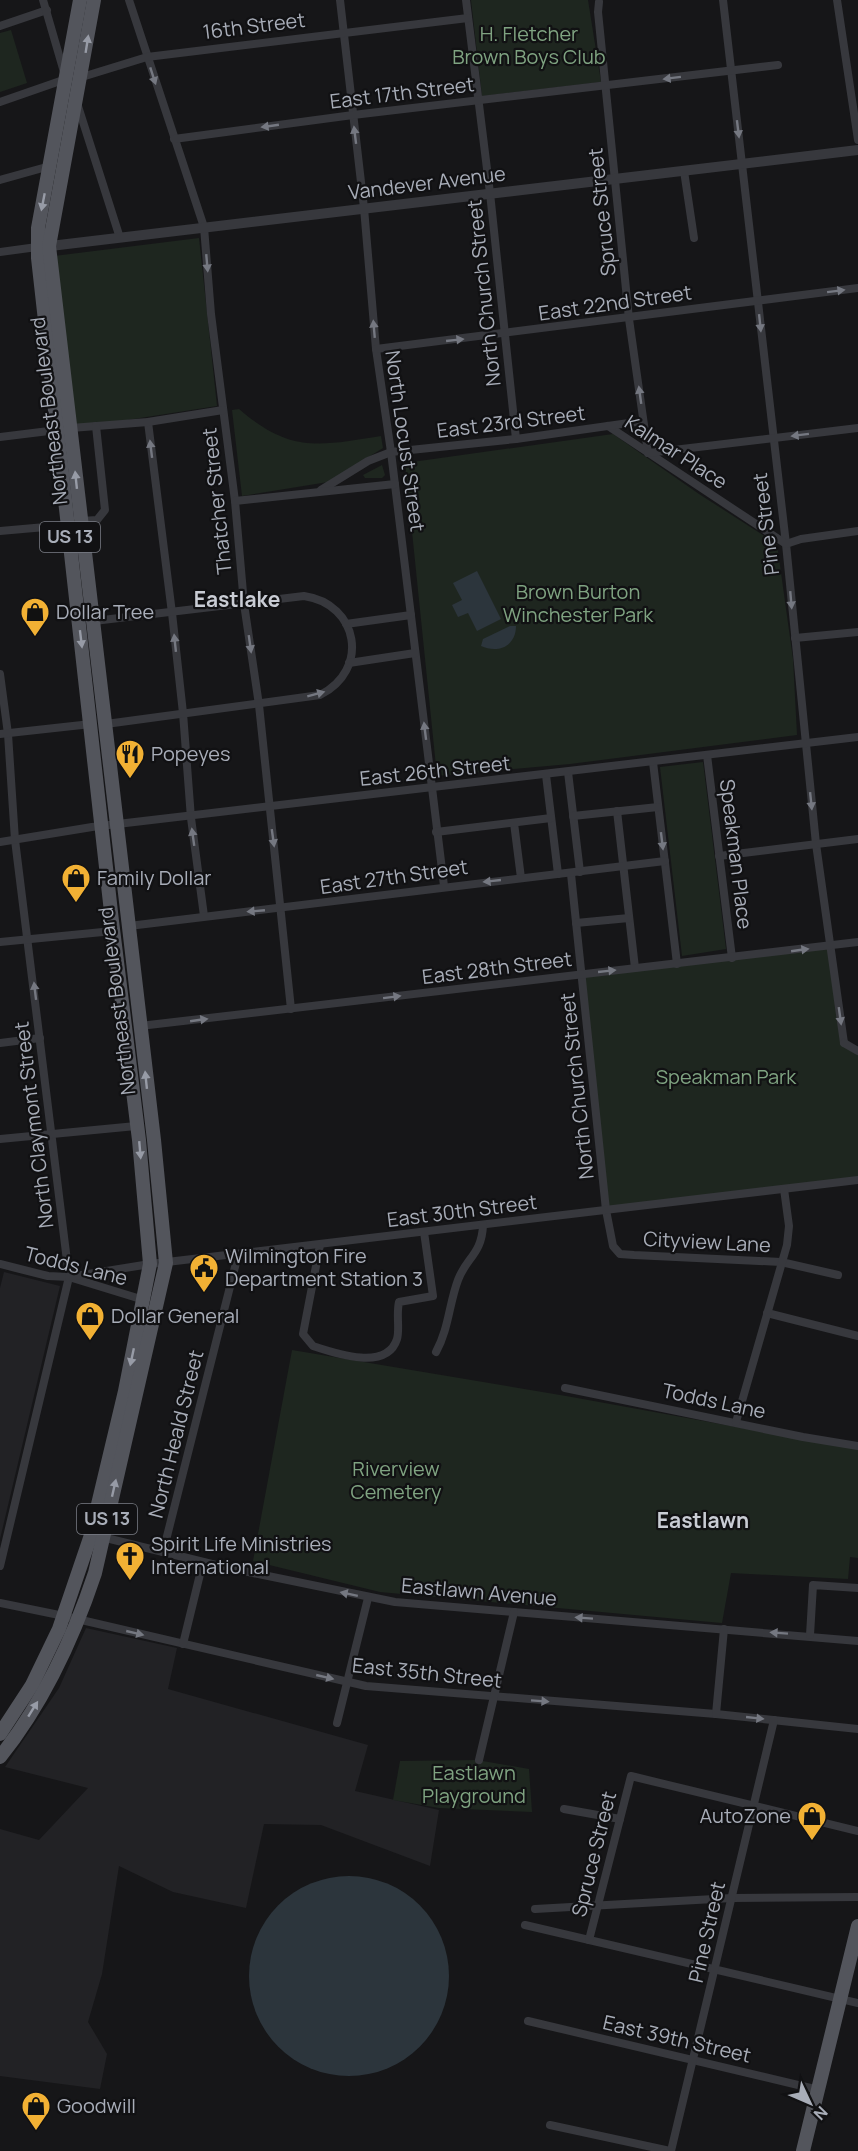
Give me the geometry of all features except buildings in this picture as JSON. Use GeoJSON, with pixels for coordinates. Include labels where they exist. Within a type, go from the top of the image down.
{"type":"FeatureCollection","features":[{"type":"Feature","properties":{"kind":"main road","name":"Northeast Boulevard"},"geometry":{"type":"LineString","coordinates":[[80,0],[38,228],[72,428],[75,523],[91,724],[150,1264]]}},
{"type":"Feature","properties":{"kind":"main road","name":"Northeast Boulevard"},"geometry":{"type":"LineString","coordinates":[[94,0],[77,103],[43,247],[48,352],[57,430],[78,534],[83,581],[92,603],[166,1263],[96,1538]]}},
{"type":"Feature","properties":{"kind":"main road"},"geometry":{"type":"LineString","coordinates":[[66,80],[71,82],[73,90],[64,135],[66,155]]}},
{"type":"Feature","properties":{"kind":"main road"},"geometry":{"type":"LineString","coordinates":[[48,352],[55,367],[63,423],[72,428]]}},
{"type":"Feature","properties":{"kind":"main road"},"geometry":{"type":"LineString","coordinates":[[116,947],[125,969],[131,1019],[136,1026],[141,1026]]}},
{"type":"Feature","properties":{"kind":"main road","name":"US 13"},"geometry":{"type":"LineString","coordinates":[[0,1734],[32,1685],[96,1538],[150,1264]]}},
{"type":"Feature","properties":{"kind":"main road"},"geometry":{"type":"LineString","coordinates":[[0,1757],[44,1692],[78,1620],[75,1606],[96,1538]]}},
{"type":"Feature","properties":{"kind":"main road"},"geometry":{"type":"LineString","coordinates":[[803,2151],[858,1926]]}},
{"type":"Feature","properties":{"kind":"street"},"geometry":{"type":"LineString","coordinates":[[0,102],[66,80],[43,0]]}},
{"type":"Feature","properties":{"kind":"street","name":"Thatcher Street"},"geometry":{"type":"LineString","coordinates":[[129,0],[204,227],[235,501],[244,604],[259,705],[282,909],[291,1009]]}},
{"type":"Feature","properties":{"kind":"street","name":"North Locust Street"},"geometry":{"type":"LineString","coordinates":[[340,0],[364,208],[376,349],[391,452],[444,886]]}},
{"type":"Feature","properties":{"kind":"street","name":"North Church Street"},"geometry":{"type":"LineString","coordinates":[[466,0],[490,193],[516,440]]}},
{"type":"Feature","properties":{"kind":"street","name":"Pine Street"},"geometry":{"type":"LineString","coordinates":[[723,0],[786,544],[816,844],[844,1043]]}},
{"type":"Feature","properties":{"kind":"street"},"geometry":{"type":"LineString","coordinates":[[837,0],[858,140]]}},
{"type":"Feature","properties":{"kind":"street","name":"Spruce Street"},"geometry":{"type":"LineString","coordinates":[[601,1],[598,12],[604,86],[616,179],[629,319],[648,453]]}},
{"type":"Feature","properties":{"kind":"street"},"geometry":{"type":"LineString","coordinates":[[0,26],[47,10]]}},
{"type":"Feature","properties":{"kind":"street","name":"16th Street"},"geometry":{"type":"LineString","coordinates":[[82,77],[147,57],[344,31],[468,18]]}},
{"type":"Feature","properties":{"kind":"street","name":"East 17th Street"},"geometry":{"type":"LineString","coordinates":[[174,140],[353,115],[778,65]]}},
{"type":"Feature","properties":{"kind":"street"},"geometry":{"type":"LineString","coordinates":[[77,103],[120,238]]}},
{"type":"Feature","properties":{"kind":"street","name":"Vandever Avenue"},"geometry":{"type":"LineString","coordinates":[[0,252],[858,150]]}},
{"type":"Feature","properties":{"kind":"street"},"geometry":{"type":"LineString","coordinates":[[0,180],[50,166]]}},
{"type":"Feature","properties":{"kind":"street"},"geometry":{"type":"LineString","coordinates":[[684,171],[694,238]]}},
{"type":"Feature","properties":{"kind":"street","name":"East 22nd Street"},"geometry":{"type":"LineString","coordinates":[[376,349],[629,319],[858,288]]}},
{"type":"Feature","properties":{"kind":"street"},"geometry":{"type":"LineString","coordinates":[[72,428],[148,422],[223,410]]}},
{"type":"Feature","properties":{"kind":"street","name":"East 23rd Street"},"geometry":{"type":"LineString","coordinates":[[321,490],[368,461],[391,452],[516,440],[643,421]]}},
{"type":"Feature","properties":{"kind":"street"},"geometry":{"type":"LineString","coordinates":[[148,422],[172,613],[191,818],[204,916]]}},
{"type":"Feature","properties":{"kind":"street"},"geometry":{"type":"LineString","coordinates":[[0,531],[97,520],[105,510],[96,426]]}},
{"type":"Feature","properties":{"kind":"street","name":"Kalmar Place"},"geometry":{"type":"LineString","coordinates":[[608,426],[786,544]]}},
{"type":"Feature","properties":{"kind":"street"},"geometry":{"type":"LineString","coordinates":[[648,453],[858,428]]}},
{"type":"Feature","properties":{"kind":"street"},"geometry":{"type":"LineString","coordinates":[[0,437],[57,430]]}},
{"type":"Feature","properties":{"kind":"street","name":"East 23rd Street"},"geometry":{"type":"LineString","coordinates":[[235,501],[321,490],[395,484]]}},
{"type":"Feature","properties":{"kind":"street"},"geometry":{"type":"LineString","coordinates":[[786,544],[801,539],[858,531]]}},
{"type":"Feature","properties":{"kind":"street"},"geometry":{"type":"LineString","coordinates":[[94,621],[296,596],[312,597],[333,608],[346,624],[352,643],[349,663],[340,681],[320,695],[106,724]]}},
{"type":"Feature","properties":{"kind":"street"},"geometry":{"type":"LineString","coordinates":[[346,624],[411,615]]}},
{"type":"Feature","properties":{"kind":"street"},"geometry":{"type":"LineString","coordinates":[[795,638],[858,632]]}},
{"type":"Feature","properties":{"kind":"street"},"geometry":{"type":"LineString","coordinates":[[349,663],[416,653]]}},
{"type":"Feature","properties":{"kind":"street","name":"North Claymont Street"},"geometry":{"type":"LineString","coordinates":[[0,674],[15,840],[69,1277],[0,1566]]}},
{"type":"Feature","properties":{"kind":"street"},"geometry":{"type":"LineString","coordinates":[[4,734],[91,724]]}},
{"type":"Feature","properties":{"kind":"street","name":"East 26th Street"},"geometry":{"type":"LineString","coordinates":[[0,843],[101,826],[191,818],[858,737]]}},
{"type":"Feature","properties":{"kind":"street","name":"Speakman Place"},"geometry":{"type":"LineString","coordinates":[[707,755],[732,957]]}},
{"type":"Feature","properties":{"kind":"street"},"geometry":{"type":"LineString","coordinates":[[653,762],[677,964]]}},
{"type":"Feature","properties":{"kind":"street"},"geometry":{"type":"LineString","coordinates":[[568,772],[580,872]]}},
{"type":"Feature","properties":{"kind":"street"},"geometry":{"type":"LineString","coordinates":[[546,775],[558,873]]}},
{"type":"Feature","properties":{"kind":"street"},"geometry":{"type":"LineString","coordinates":[[573,816],[658,807]]}},
{"type":"Feature","properties":{"kind":"street"},"geometry":{"type":"LineString","coordinates":[[617,811],[635,968]]}},
{"type":"Feature","properties":{"kind":"street"},"geometry":{"type":"LineString","coordinates":[[436,832],[551,818]]}},
{"type":"Feature","properties":{"kind":"street"},"geometry":{"type":"LineString","coordinates":[[514,823],[521,878]]}},
{"type":"Feature","properties":{"kind":"street"},"geometry":{"type":"LineString","coordinates":[[718,856],[858,839]]}},
{"type":"Feature","properties":{"kind":"street","name":"East 27th Street"},"geometry":{"type":"LineString","coordinates":[[129,926],[665,861]]}},
{"type":"Feature","properties":{"kind":"street","name":"North Church Street"},"geometry":{"type":"LineString","coordinates":[[571,874],[606,1210]]}},
{"type":"Feature","properties":{"kind":"street"},"geometry":{"type":"LineString","coordinates":[[576,924],[629,918]]}},
{"type":"Feature","properties":{"kind":"street"},"geometry":{"type":"LineString","coordinates":[[0,942],[113,931]]}},
{"type":"Feature","properties":{"kind":"street","name":"East 28th Street"},"geometry":{"type":"LineString","coordinates":[[141,1026],[858,942]]}},
{"type":"Feature","properties":{"kind":"street"},"geometry":{"type":"LineString","coordinates":[[0,1043],[40,1038]]}},
{"type":"Feature","properties":{"kind":"street"},"geometry":{"type":"LineString","coordinates":[[844,1043],[858,1041]]}},
{"type":"Feature","properties":{"kind":"street"},"geometry":{"type":"LineString","coordinates":[[844,1043],[858,1051]]}},
{"type":"Feature","properties":{"kind":"street"},"geometry":{"type":"LineString","coordinates":[[0,1139],[52,1132],[136,1126]]}},
{"type":"Feature","properties":{"kind":"street","name":"East 30th Street"},"geometry":{"type":"LineString","coordinates":[[69,1277],[150,1264],[858,1180]]}},
{"type":"Feature","properties":{"kind":"street"},"geometry":{"type":"LineString","coordinates":[[736,1422],[787,1245],[789,1226],[784,1190]]}},
{"type":"Feature","properties":{"kind":"street","name":"Cityview Lane"},"geometry":{"type":"LineString","coordinates":[[606,1210],[613,1246],[620,1254],[781,1262],[838,1275]]}},
{"type":"Feature","properties":{"kind":"street"},"geometry":{"type":"LineString","coordinates":[[436,1352],[445,1335],[459,1277],[477,1254],[483,1225]]}},
{"type":"Feature","properties":{"kind":"street"},"geometry":{"type":"LineString","coordinates":[[320,1245],[303,1334],[313,1346],[376,1359],[388,1355],[398,1337],[396,1319],[399,1302],[433,1296],[424,1232]]}},
{"type":"Feature","properties":{"kind":"street","name":"North Heald Street"},"geometry":{"type":"LineString","coordinates":[[164,1552],[238,1255]]}},
{"type":"Feature","properties":{"kind":"street","name":"Todds Lane"},"geometry":{"type":"LineString","coordinates":[[0,1264],[48,1276],[69,1277],[144,1300]]}},
{"type":"Feature","properties":{"kind":"street"},"geometry":{"type":"LineString","coordinates":[[767,1313],[858,1336]]}},
{"type":"Feature","properties":{"kind":"street","name":"Todds Lane"},"geometry":{"type":"LineString","coordinates":[[564,1388],[858,1446]]}},
{"type":"Feature","properties":{"kind":"street","name":"Eastlawn Avenue"},"geometry":{"type":"LineString","coordinates":[[96,1538],[369,1598],[858,1641]]}},
{"type":"Feature","properties":{"kind":"street"},"geometry":{"type":"LineString","coordinates":[[183,1644],[203,1562]]}},
{"type":"Feature","properties":{"kind":"street"},"geometry":{"type":"LineString","coordinates":[[810,1635],[813,1585],[858,1588]]}},
{"type":"Feature","properties":{"kind":"street"},"geometry":{"type":"LineString","coordinates":[[337,1724],[369,1598]]}},
{"type":"Feature","properties":{"kind":"street","name":"East 35th Street"},"geometry":{"type":"LineString","coordinates":[[0,1604],[64,1616],[378,1688],[716,1714],[858,1729]]}},
{"type":"Feature","properties":{"kind":"street"},"geometry":{"type":"LineString","coordinates":[[479,1760],[514,1612]]}},
{"type":"Feature","properties":{"kind":"street"},"geometry":{"type":"LineString","coordinates":[[716,1714],[724,1629]]}},
{"type":"Feature","properties":{"kind":"street","name":"Pine Street"},"geometry":{"type":"LineString","coordinates":[[670,2151],[774,1720]]}},
{"type":"Feature","properties":{"kind":"street","name":"Spruce Street"},"geometry":{"type":"LineString","coordinates":[[590,1940],[631,1776],[752,1806]]}},
{"type":"Feature","properties":{"kind":"street"},"geometry":{"type":"LineString","coordinates":[[752,1806],[858,1832]]}},
{"type":"Feature","properties":{"kind":"street"},"geometry":{"type":"LineString","coordinates":[[564,1809],[620,1820]]}},
{"type":"Feature","properties":{"kind":"street"},"geometry":{"type":"LineString","coordinates":[[535,1909],[732,1898],[858,1897]]}},
{"type":"Feature","properties":{"kind":"street"},"geometry":{"type":"LineString","coordinates":[[525,1925],[858,2003]]}},
{"type":"Feature","properties":{"kind":"street","name":"East 39th Street"},"geometry":{"type":"LineString","coordinates":[[528,2021],[819,2090]]}},
{"type":"Feature","properties":{"kind":"street"},"geometry":{"type":"LineString","coordinates":[[550,2125],[670,2151]]}},
{"type":"Feature","properties":{"kind":"shaded area"},"geometry":{"type":"Polygon","coordinates":[[[477,571],[501,619],[477,631],[468,613],[458,617],[452,605],[462,600],[453,583],[477,571]]]}},
{"type":"Feature","properties":{"kind":"shaded area"},"geometry":{"type":"Polygon","coordinates":[[[510,626],[516,626],[515,633],[513,639],[505,646],[494,649],[481,646],[483,639],[510,626]]]}},
{"type":"Feature","properties":{"kind":"shaded area"},"geometry":{"type":"Polygon","coordinates":[[[4,1272],[60,1286],[0,1539],[0,1288],[4,1272]]]}},
{"type":"Feature","properties":{"kind":"shaded area"},"geometry":{"type":"Polygon","coordinates":[[[86,1628],[177,1648],[168,1689],[368,1745],[355,1791],[439,1810],[430,1866],[321,1825],[264,1824],[246,1908],[173,1892],[119,1866],[102,1974],[88,2022],[107,2054],[100,2089],[0,2076],[0,1829],[39,1840],[88,1788],[5,1767],[59,1688],[86,1628]]]}},
{"type":"Feature","properties":{"kind":"shaded area"},"geometry":{"type":"Polygon","coordinates":[[[349,1876],[378,1880],[396,1888],[420,1905],[437,1929],[445,1947],[449,1976],[445,2005],[437,2023],[420,2047],[396,2064],[378,2072],[349,2076],[320,2072],[302,2064],[278,2047],[261,2023],[253,2005],[249,1976],[253,1947],[261,1929],[278,1905],[302,1888],[320,1880],[349,1876]]]}},
{"type":"Feature","properties":{"kind":"green space","name":"H. Fletcher Brown Boys Club"},"geometry":{"type":"Polygon","coordinates":[[[471,0],[588,0],[601,82],[482,96],[471,0]]]}},
{"type":"Feature","properties":{"kind":"green space"},"geometry":{"type":"Polygon","coordinates":[[[11,30],[27,83],[0,92],[0,33],[11,30]]]}},
{"type":"Feature","properties":{"kind":"green space"},"geometry":{"type":"Polygon","coordinates":[[[199,238],[217,406],[76,428],[54,256],[199,238]]]}},
{"type":"Feature","properties":{"kind":"green space"},"geometry":{"type":"Polygon","coordinates":[[[239,409],[257,423],[290,440],[322,443],[381,436],[383,448],[328,482],[242,496],[232,410],[239,409]]]}},
{"type":"Feature","properties":{"kind":"green space","name":"Brown Burton Winchester Park"},"geometry":{"type":"Polygon","coordinates":[[[613,434],[699,494],[777,544],[793,659],[797,735],[570,764],[437,776],[405,463],[613,434]]]}},
{"type":"Feature","properties":{"kind":"green space"},"geometry":{"type":"Polygon","coordinates":[[[382,465],[385,475],[382,478],[365,478],[363,475],[382,465]]]}},
{"type":"Feature","properties":{"kind":"green space"},"geometry":{"type":"Polygon","coordinates":[[[703,762],[726,949],[682,956],[660,767],[703,762]]]}},
{"type":"Feature","properties":{"kind":"green space","name":"Speakman Park"},"geometry":{"type":"Polygon","coordinates":[[[830,945],[844,1043],[858,1052],[858,1181],[606,1210],[582,974],[830,945]]]}},
{"type":"Feature","properties":{"kind":"green space","name":"Riverview Cemetery"},"geometry":{"type":"Polygon","coordinates":[[[292,1350],[566,1396],[858,1449],[858,1558],[850,1557],[848,1579],[731,1573],[722,1623],[380,1592],[253,1561],[292,1350]]]}},
{"type":"Feature","properties":{"kind":"green space","name":"Eastlawn Playground"},"geometry":{"type":"Polygon","coordinates":[[[477,1760],[529,1769],[532,1812],[439,1808],[393,1800],[400,1761],[477,1760]]]}},
{"type":"Feature","properties":{"kind":"place","name":"Dollar Tree"},"geometry":{"type":"Point","coordinates":[35,638]}},
{"type":"Feature","properties":{"kind":"place","name":"Popeyes"},"geometry":{"type":"Point","coordinates":[130,780]}},
{"type":"Feature","properties":{"kind":"place","name":"Family Dollar"},"geometry":{"type":"Point","coordinates":[76,904]}},
{"type":"Feature","properties":{"kind":"place","name":"Wilmington Fire Department Station 3"},"geometry":{"type":"Point","coordinates":[204,1294]}},
{"type":"Feature","properties":{"kind":"place","name":"Dollar General"},"geometry":{"type":"Point","coordinates":[90,1342]}},
{"type":"Feature","properties":{"kind":"place","name":"Spirit Life Ministries International"},"geometry":{"type":"Point","coordinates":[130,1582]}},
{"type":"Feature","properties":{"kind":"place","name":"AutoZone"},"geometry":{"type":"Point","coordinates":[812,1842]}},
{"type":"Feature","properties":{"kind":"place","name":"Goodwill"},"geometry":{"type":"Point","coordinates":[36,2132]}},
{"type":"Feature","properties":{"kind":"district","name":"Eastlake"},"geometry":{"type":"Point","coordinates":[237,600]}},
{"type":"Feature","properties":{"kind":"district","name":"Eastlawn"},"geometry":{"type":"Point","coordinates":[703,1521]}}]}
